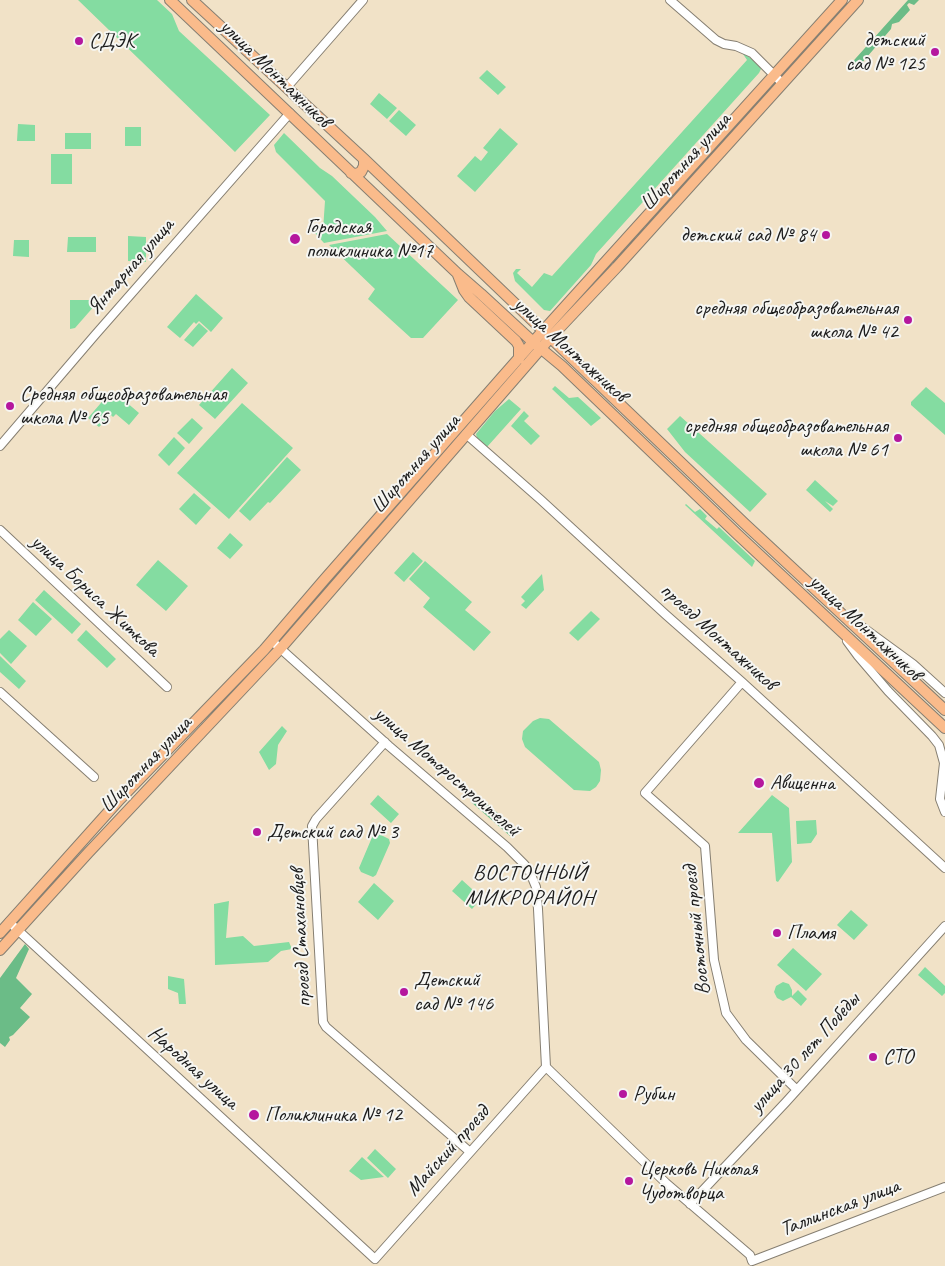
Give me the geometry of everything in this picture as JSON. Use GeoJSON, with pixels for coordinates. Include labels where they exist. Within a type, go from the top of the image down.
{"type":"FeatureCollection","features":[{"type":"Feature","properties":{"kind":"main road","name":"улица Монтажников"},"geometry":{"type":"LineString","coordinates":[[170,0],[458,274],[611,412],[717,515],[945,728]]}},
{"type":"Feature","properties":{"kind":"main road","name":"улица Монтажников"},"geometry":{"type":"LineString","coordinates":[[192,0],[364,159],[744,524],[945,710]]}},
{"type":"Feature","properties":{"kind":"main road","name":"Широтная улица"},"geometry":{"type":"LineString","coordinates":[[0,950],[88,853],[280,649],[466,434],[547,334],[778,79],[842,0]]}},
{"type":"Feature","properties":{"kind":"main road","name":"Широтная улица"},"geometry":{"type":"LineString","coordinates":[[778,79],[858,0]]}},
{"type":"Feature","properties":{"kind":"main road"},"geometry":{"type":"LineString","coordinates":[[205,33],[203,29],[205,22],[211,20],[215,22]]}},
{"type":"Feature","properties":{"kind":"main road"},"geometry":{"type":"LineString","coordinates":[[351,173],[362,172],[364,159]]}},
{"type":"Feature","properties":{"kind":"main road"},"geometry":{"type":"LineString","coordinates":[[458,274],[469,297],[516,341],[520,352],[519,359]]}},
{"type":"Feature","properties":{"kind":"main road","name":"Широтная улица"},"geometry":{"type":"LineString","coordinates":[[0,932],[120,799],[272,641],[396,497],[519,359],[537,346]]}},
{"type":"Feature","properties":{"kind":"main road"},"geometry":{"type":"LineString","coordinates":[[396,497],[397,505],[400,507],[405,505]]}},
{"type":"Feature","properties":{"kind":"main road"},"geometry":{"type":"LineString","coordinates":[[378,518],[386,518],[388,521],[387,526]]}},
{"type":"Feature","properties":{"kind":"main road"},"geometry":{"type":"LineString","coordinates":[[139,780],[138,784],[142,790],[150,789]]}},
{"type":"Feature","properties":{"kind":"main road"},"geometry":{"type":"LineString","coordinates":[[120,799],[129,797],[133,805],[131,809]]}},
{"type":"Feature","properties":{"kind":"street"},"geometry":{"type":"LineString","coordinates":[[670,0],[716,40],[745,49],[778,79]]}},
{"type":"Feature","properties":{"kind":"street"},"geometry":{"type":"LineString","coordinates":[[287,87],[357,2]]}},
{"type":"Feature","properties":{"kind":"street","name":"Янтарная улица"},"geometry":{"type":"LineString","coordinates":[[0,446],[94,335],[290,113]]}},
{"type":"Feature","properties":{"kind":"street","name":"проезд Монтажников"},"geometry":{"type":"LineString","coordinates":[[466,434],[742,682],[945,868]]}},
{"type":"Feature","properties":{"kind":"street","name":"улица Бориса Житкова"},"geometry":{"type":"LineString","coordinates":[[0,530],[167,687]]}},
{"type":"Feature","properties":{"kind":"street"},"geometry":{"type":"LineString","coordinates":[[826,599],[882,643],[913,664],[945,693]]}},
{"type":"Feature","properties":{"kind":"street"},"geometry":{"type":"LineString","coordinates":[[840,631],[880,683],[939,745],[944,763],[940,799],[945,812]]}},
{"type":"Feature","properties":{"kind":"street","name":"улица Моторостроителей"},"geometry":{"type":"LineString","coordinates":[[272,641],[517,856],[529,870],[536,887],[538,909],[546,1067]]}},
{"type":"Feature","properties":{"kind":"street","name":"Восточный проезд"},"geometry":{"type":"LineString","coordinates":[[742,682],[645,792],[705,846],[714,960],[726,1013],[746,1040],[796,1089]]}},
{"type":"Feature","properties":{"kind":"street"},"geometry":{"type":"LineString","coordinates":[[0,692],[94,777]]}},
{"type":"Feature","properties":{"kind":"street","name":"проезд Стахановцев"},"geometry":{"type":"LineString","coordinates":[[385,742],[316,819],[312,826],[323,1022],[326,1027],[470,1152]]}},
{"type":"Feature","properties":{"kind":"street","name":"Народная улица"},"geometry":{"type":"LineString","coordinates":[[9,922],[376,1259]]}},
{"type":"Feature","properties":{"kind":"street","name":"улица 30 лет Победы"},"geometry":{"type":"LineString","coordinates":[[690,1204],[945,926]]}},
{"type":"Feature","properties":{"kind":"street"},"geometry":{"type":"LineString","coordinates":[[546,1067],[666,1183],[750,1255],[752,1264]]}},
{"type":"Feature","properties":{"kind":"street","name":"Майский проезд"},"geometry":{"type":"LineString","coordinates":[[376,1259],[546,1067]]}},
{"type":"Feature","properties":{"kind":"street","name":"Таллинская улица"},"geometry":{"type":"LineString","coordinates":[[752,1264],[945,1186]]}},
{"type":"Feature","properties":{"kind":"green space"},"geometry":{"type":"Polygon","coordinates":[[[78,0],[157,0],[172,14],[179,31],[270,115],[235,152],[78,0]]]}},
{"type":"Feature","properties":{"kind":"green space"},"geometry":{"type":"Polygon","coordinates":[[[908,0],[919,0],[914,5],[909,3],[907,5],[910,10],[899,22],[892,24],[891,29],[855,71],[850,71],[847,68],[908,0]]]}},
{"type":"Feature","properties":{"kind":"green space"},"geometry":{"type":"Polygon","coordinates":[[[741,51],[758,64],[761,69],[759,73],[596,254],[591,265],[550,311],[544,310],[515,281],[513,273],[516,269],[521,269],[517,273],[532,287],[544,273],[552,276],[747,60],[741,51]]]}},
{"type":"Feature","properties":{"kind":"green space"},"geometry":{"type":"Polygon","coordinates":[[[487,70],[506,87],[498,95],[479,78],[487,70]]]}},
{"type":"Feature","properties":{"kind":"green space"},"geometry":{"type":"Polygon","coordinates":[[[379,93],[397,108],[387,119],[370,104],[379,93]]]}},
{"type":"Feature","properties":{"kind":"green space"},"geometry":{"type":"Polygon","coordinates":[[[399,110],[416,125],[406,136],[389,121],[399,110]]]}},
{"type":"Feature","properties":{"kind":"green space"},"geometry":{"type":"Polygon","coordinates":[[[18,124],[35,125],[35,141],[17,141],[18,124]]]}},
{"type":"Feature","properties":{"kind":"green space"},"geometry":{"type":"Polygon","coordinates":[[[125,127],[141,127],[141,146],[125,146],[125,127]]]}},
{"type":"Feature","properties":{"kind":"green space"},"geometry":{"type":"Polygon","coordinates":[[[500,128],[518,144],[475,192],[457,176],[475,156],[481,161],[488,152],[483,148],[500,128]]]}},
{"type":"Feature","properties":{"kind":"green space"},"geometry":{"type":"Polygon","coordinates":[[[65,133],[91,133],[91,149],[65,149],[65,133]]]}},
{"type":"Feature","properties":{"kind":"green space"},"geometry":{"type":"Polygon","coordinates":[[[284,133],[320,168],[332,176],[387,231],[324,243],[314,232],[315,224],[323,230],[325,201],[276,152],[274,145],[284,133]]]}},
{"type":"Feature","properties":{"kind":"green space"},"geometry":{"type":"Polygon","coordinates":[[[51,154],[72,154],[72,184],[51,184],[51,154]]]}},
{"type":"Feature","properties":{"kind":"green space"},"geometry":{"type":"Polygon","coordinates":[[[387,234],[458,300],[423,338],[411,338],[368,299],[375,289],[329,245],[387,234]]]}},
{"type":"Feature","properties":{"kind":"green space"},"geometry":{"type":"Polygon","coordinates":[[[128,236],[146,237],[146,262],[128,261],[128,236]]]}},
{"type":"Feature","properties":{"kind":"green space"},"geometry":{"type":"Polygon","coordinates":[[[68,237],[96,237],[96,252],[67,252],[68,237]]]}},
{"type":"Feature","properties":{"kind":"green space"},"geometry":{"type":"Polygon","coordinates":[[[14,240],[29,240],[29,257],[13,256],[14,240]]]}},
{"type":"Feature","properties":{"kind":"green space"},"geometry":{"type":"Polygon","coordinates":[[[196,294],[223,318],[211,332],[199,321],[196,324],[194,322],[180,338],[167,327],[196,294]]]}},
{"type":"Feature","properties":{"kind":"green space"},"geometry":{"type":"Polygon","coordinates":[[[70,300],[93,300],[96,304],[75,328],[70,329],[70,300]]]}},
{"type":"Feature","properties":{"kind":"green space"},"geometry":{"type":"Polygon","coordinates":[[[199,323],[208,331],[193,347],[184,340],[199,323]]]}},
{"type":"Feature","properties":{"kind":"green space"},"geometry":{"type":"Polygon","coordinates":[[[232,368],[248,383],[215,419],[199,405],[232,368]]]}},
{"type":"Feature","properties":{"kind":"green space"},"geometry":{"type":"Polygon","coordinates":[[[555,386],[569,398],[578,397],[601,418],[591,426],[552,389],[555,386]]]}},
{"type":"Feature","properties":{"kind":"green space"},"geometry":{"type":"Polygon","coordinates":[[[926,387],[945,403],[945,435],[911,405],[911,402],[926,387]]]}},
{"type":"Feature","properties":{"kind":"green space"},"geometry":{"type":"Polygon","coordinates":[[[112,390],[139,413],[129,425],[116,414],[113,417],[111,415],[99,427],[88,418],[112,390]]]}},
{"type":"Feature","properties":{"kind":"green space"},"geometry":{"type":"Polygon","coordinates":[[[509,399],[521,409],[487,447],[477,438],[476,434],[495,411],[509,399]]]}},
{"type":"Feature","properties":{"kind":"green space"},"geometry":{"type":"Polygon","coordinates":[[[242,403],[293,448],[229,519],[177,473],[242,403]]]}},
{"type":"Feature","properties":{"kind":"green space"},"geometry":{"type":"Polygon","coordinates":[[[524,411],[529,416],[524,421],[540,436],[531,445],[511,426],[524,411]]]}},
{"type":"Feature","properties":{"kind":"green space"},"geometry":{"type":"Polygon","coordinates":[[[680,416],[767,494],[750,512],[685,452],[667,429],[680,416]]]}},
{"type":"Feature","properties":{"kind":"green space"},"geometry":{"type":"Polygon","coordinates":[[[192,418],[203,428],[189,444],[177,433],[192,418]]]}},
{"type":"Feature","properties":{"kind":"green space"},"geometry":{"type":"Polygon","coordinates":[[[174,437],[185,448],[169,466],[158,455],[174,437]]]}},
{"type":"Feature","properties":{"kind":"green space"},"geometry":{"type":"Polygon","coordinates":[[[287,457],[301,470],[250,521],[239,511],[287,457]]]}},
{"type":"Feature","properties":{"kind":"green space"},"geometry":{"type":"Polygon","coordinates":[[[815,480],[838,501],[833,506],[825,501],[833,509],[830,512],[806,490],[815,480]]]}},
{"type":"Feature","properties":{"kind":"green space"},"geometry":{"type":"Polygon","coordinates":[[[194,493],[211,508],[196,525],[179,509],[194,493]]]}},
{"type":"Feature","properties":{"kind":"green space"},"geometry":{"type":"Polygon","coordinates":[[[685,505],[695,512],[700,509],[707,516],[705,519],[717,529],[719,527],[755,561],[752,567],[685,505]]]}},
{"type":"Feature","properties":{"kind":"green space"},"geometry":{"type":"Polygon","coordinates":[[[230,533],[243,545],[230,559],[217,548],[230,533]]]}},
{"type":"Feature","properties":{"kind":"green space"},"geometry":{"type":"Polygon","coordinates":[[[413,552],[423,561],[404,582],[394,573],[413,552]]]}},
{"type":"Feature","properties":{"kind":"green space"},"geometry":{"type":"Polygon","coordinates":[[[158,560],[188,586],[166,611],[136,585],[158,560]]]}},
{"type":"Feature","properties":{"kind":"green space"},"geometry":{"type":"Polygon","coordinates":[[[425,561],[472,602],[465,610],[491,632],[474,651],[423,607],[430,598],[409,579],[425,561]]]}},
{"type":"Feature","properties":{"kind":"green space"},"geometry":{"type":"Polygon","coordinates":[[[542,574],[544,590],[526,609],[521,605],[525,601],[521,597],[542,574]]]}},
{"type":"Feature","properties":{"kind":"green space"},"geometry":{"type":"Polygon","coordinates":[[[44,590],[81,624],[72,634],[35,600],[44,590]]]}},
{"type":"Feature","properties":{"kind":"green space"},"geometry":{"type":"Polygon","coordinates":[[[33,602],[52,619],[36,636],[18,620],[33,602]]]}},
{"type":"Feature","properties":{"kind":"green space"},"geometry":{"type":"Polygon","coordinates":[[[591,611],[600,619],[578,641],[569,633],[591,611]]]}},
{"type":"Feature","properties":{"kind":"green space"},"geometry":{"type":"Polygon","coordinates":[[[9,630],[27,646],[11,664],[0,653],[0,639],[9,630]]]}},
{"type":"Feature","properties":{"kind":"green space"},"geometry":{"type":"Polygon","coordinates":[[[86,630],[116,659],[107,668],[77,640],[86,630]]]}},
{"type":"Feature","properties":{"kind":"green space"},"geometry":{"type":"Polygon","coordinates":[[[0,656],[26,681],[19,689],[0,672],[0,656]]]}},
{"type":"Feature","properties":{"kind":"green space"},"geometry":{"type":"Polygon","coordinates":[[[540,718],[549,719],[599,762],[601,770],[600,781],[596,787],[590,791],[574,790],[525,747],[522,739],[523,731],[533,721],[540,718]]]}},
{"type":"Feature","properties":{"kind":"green space"},"geometry":{"type":"Polygon","coordinates":[[[282,726],[287,731],[278,745],[276,764],[269,770],[259,752],[282,726]]]}},
{"type":"Feature","properties":{"kind":"green space"},"geometry":{"type":"Polygon","coordinates":[[[378,795],[399,814],[391,823],[370,804],[378,795]]]}},
{"type":"Feature","properties":{"kind":"green space"},"geometry":{"type":"Polygon","coordinates":[[[477,795],[516,829],[510,836],[471,802],[477,795]]]}},
{"type":"Feature","properties":{"kind":"green space"},"geometry":{"type":"Polygon","coordinates":[[[772,795],[789,808],[792,862],[778,882],[776,881],[772,833],[738,833],[772,795]]]}},
{"type":"Feature","properties":{"kind":"green space"},"geometry":{"type":"Polygon","coordinates":[[[816,820],[817,834],[811,843],[797,844],[796,821],[816,820]]]}},
{"type":"Feature","properties":{"kind":"green space"},"geometry":{"type":"Polygon","coordinates":[[[377,833],[389,839],[390,843],[376,875],[373,877],[361,872],[359,868],[373,835],[377,833]]]}},
{"type":"Feature","properties":{"kind":"green space"},"geometry":{"type":"Polygon","coordinates":[[[462,880],[482,898],[472,909],[452,891],[462,880]]]}},
{"type":"Feature","properties":{"kind":"green space"},"geometry":{"type":"Polygon","coordinates":[[[374,883],[394,901],[378,920],[358,902],[374,883]]]}},
{"type":"Feature","properties":{"kind":"green space"},"geometry":{"type":"Polygon","coordinates":[[[229,901],[226,938],[243,936],[254,946],[289,942],[292,949],[281,951],[268,962],[215,965],[214,904],[229,901]]]}},
{"type":"Feature","properties":{"kind":"green space"},"geometry":{"type":"Polygon","coordinates":[[[851,910],[868,925],[854,940],[837,925],[851,910]]]}},
{"type":"Feature","properties":{"kind":"green space"},"geometry":{"type":"Polygon","coordinates":[[[25,944],[29,949],[16,978],[32,994],[20,1008],[30,1017],[9,1037],[10,1040],[5,1047],[0,1043],[0,978],[25,944]]]}},
{"type":"Feature","properties":{"kind":"green space"},"geometry":{"type":"Polygon","coordinates":[[[793,948],[822,974],[806,991],[777,965],[793,948]]]}},
{"type":"Feature","properties":{"kind":"green space"},"geometry":{"type":"Polygon","coordinates":[[[925,967],[945,986],[945,993],[942,996],[918,975],[925,967]]]}},
{"type":"Feature","properties":{"kind":"green space"},"geometry":{"type":"Polygon","coordinates":[[[168,976],[184,979],[186,1004],[179,1004],[178,993],[168,989],[168,976]]]}},
{"type":"Feature","properties":{"kind":"green space"},"geometry":{"type":"Polygon","coordinates":[[[783,982],[789,984],[792,996],[798,990],[807,999],[801,1006],[791,997],[783,1001],[777,998],[774,992],[776,986],[783,982]]]}},
{"type":"Feature","properties":{"kind":"green space"},"geometry":{"type":"Polygon","coordinates":[[[375,1149],[396,1169],[388,1178],[367,1158],[375,1149]]]}},
{"type":"Feature","properties":{"kind":"green space"},"geometry":{"type":"Polygon","coordinates":[[[362,1157],[384,1177],[361,1180],[349,1171],[362,1157]]]}},
{"type":"Feature","properties":{"kind":"place","name":"СДЭК"},"geometry":{"type":"Point","coordinates":[79,41]}},
{"type":"Feature","properties":{"kind":"place","name":"детский сад № 125"},"geometry":{"type":"Point","coordinates":[935,52]}},
{"type":"Feature","properties":{"kind":"place","name":"детский сад № 84"},"geometry":{"type":"Point","coordinates":[826,235]}},
{"type":"Feature","properties":{"kind":"place","name":"Городская поликлиника №17"},"geometry":{"type":"Point","coordinates":[295,239]}},
{"type":"Feature","properties":{"kind":"place","name":"средняя общеобразовательная школа № 42"},"geometry":{"type":"Point","coordinates":[908,320]}},
{"type":"Feature","properties":{"kind":"place","name":"Средняя общеобразовательная школа № 65"},"geometry":{"type":"Point","coordinates":[10,406]}},
{"type":"Feature","properties":{"kind":"place","name":"средняя общеобразовательная школа № 61"},"geometry":{"type":"Point","coordinates":[898,438]}},
{"type":"Feature","properties":{"kind":"place","name":"Авиценна"},"geometry":{"type":"Point","coordinates":[759,783]}},
{"type":"Feature","properties":{"kind":"place","name":"Детский сад № 3"},"geometry":{"type":"Point","coordinates":[257,832]}},
{"type":"Feature","properties":{"kind":"place","name":"Пламя"},"geometry":{"type":"Point","coordinates":[777,933]}},
{"type":"Feature","properties":{"kind":"place","name":"Детский сад № 146"},"geometry":{"type":"Point","coordinates":[404,992]}},
{"type":"Feature","properties":{"kind":"place","name":"СТО"},"geometry":{"type":"Point","coordinates":[873,1057]}},
{"type":"Feature","properties":{"kind":"place","name":"Рубин"},"geometry":{"type":"Point","coordinates":[623,1094]}},
{"type":"Feature","properties":{"kind":"place","name":"Поликлиника № 12"},"geometry":{"type":"Point","coordinates":[254,1115]}},
{"type":"Feature","properties":{"kind":"place","name":"Церковь Николая Чудотворца"},"geometry":{"type":"Point","coordinates":[629,1181]}},
{"type":"Feature","properties":{"kind":"district","name":"ВОСТОЧНЫЙ МИКРОРАЙОН"},"geometry":{"type":"Point","coordinates":[530,886]}}]}
